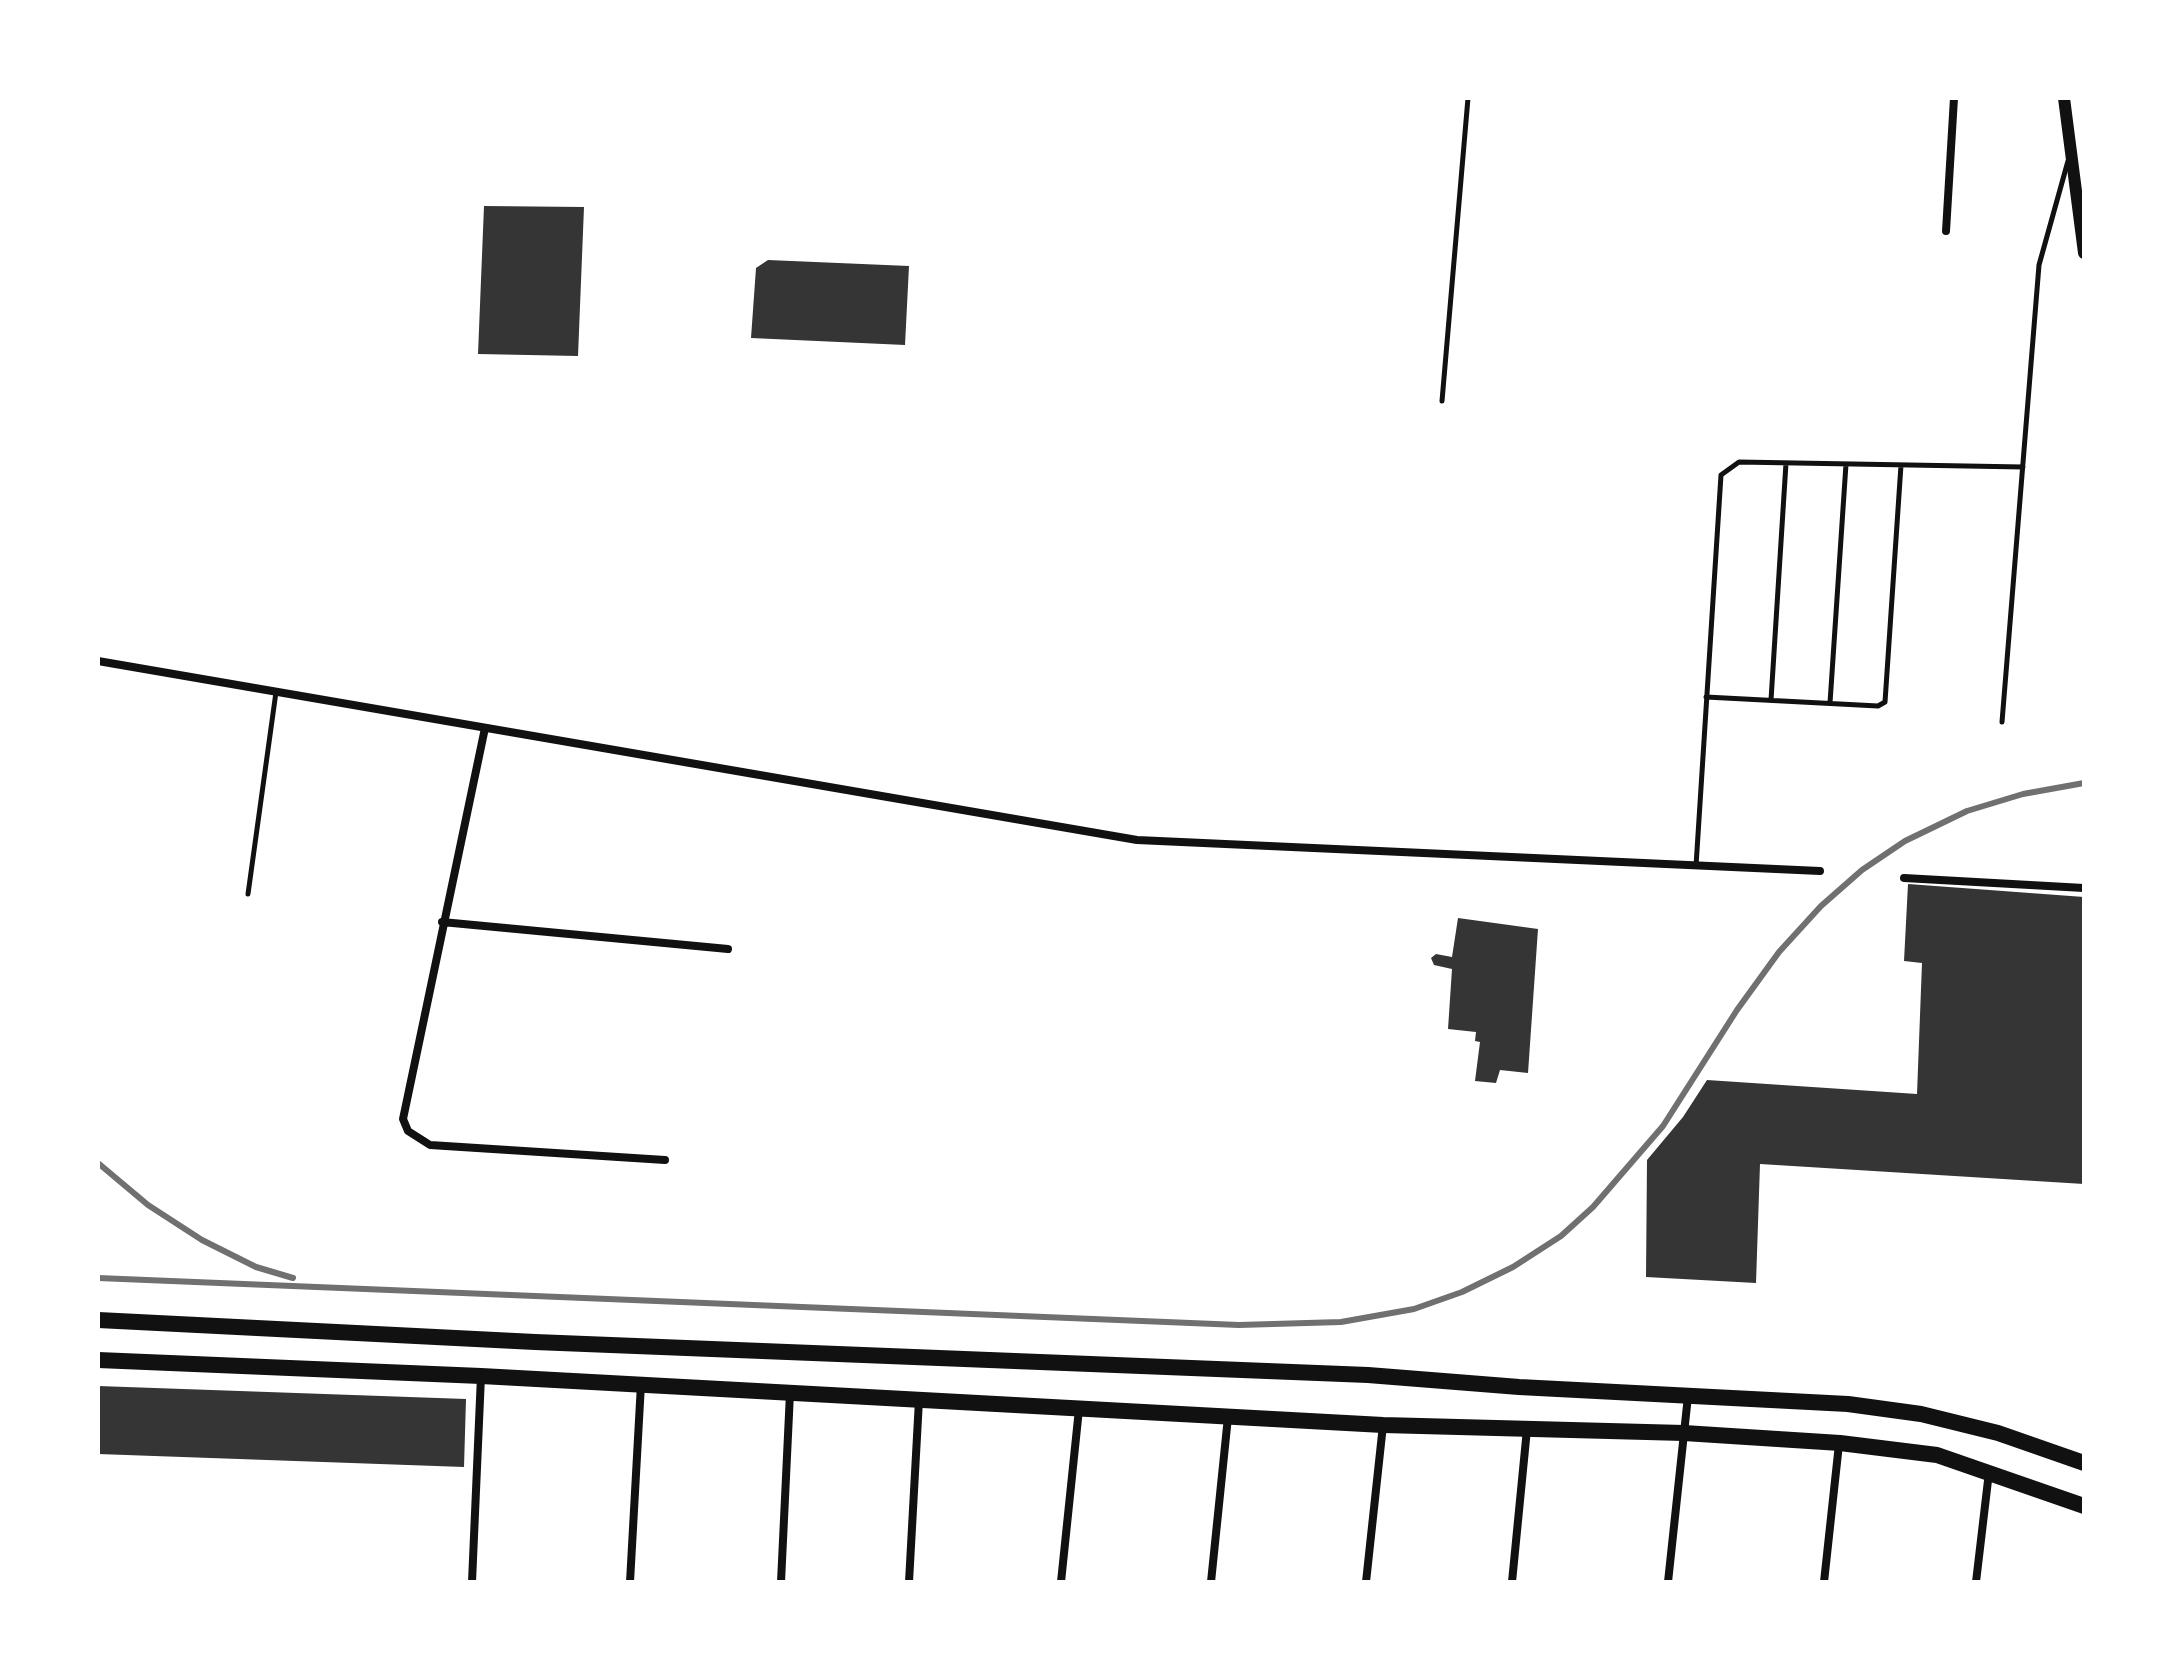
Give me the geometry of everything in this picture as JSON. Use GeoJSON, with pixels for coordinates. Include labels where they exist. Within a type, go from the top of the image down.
{"type":"FeatureCollection","features":[{"type":"Feature","properties":{"kind":"main road"},"geometry":{"type":"LineString","coordinates":[[98,1320],[535,1342],[1368,1375],[1848,1404],[1921,1414],[1998,1433],[2084,1463]]}},
{"type":"Feature","properties":{"kind":"main road"},"geometry":{"type":"LineString","coordinates":[[98,1360],[641,1384],[1383,1425],[1684,1433],[1840,1443],[1937,1455],[2084,1506]]}},
{"type":"Feature","properties":{"kind":"street"},"geometry":{"type":"LineString","coordinates":[[1946,231],[1954,98]]}},
{"type":"Feature","properties":{"kind":"street"},"geometry":{"type":"LineString","coordinates":[[2064,98],[2069,156],[2084,253]]}},
{"type":"Feature","properties":{"kind":"street"},"geometry":{"type":"LineString","coordinates":[[98,661],[1137,840],[1820,871]]}},
{"type":"Feature","properties":{"kind":"street"},"geometry":{"type":"LineString","coordinates":[[485,728],[403,1119],[408,1131],[430,1145],[665,1160]]}},
{"type":"Feature","properties":{"kind":"street"},"geometry":{"type":"LineString","coordinates":[[1904,878],[2084,888]]}},
{"type":"Feature","properties":{"kind":"street"},"geometry":{"type":"LineString","coordinates":[[442,922],[728,949]]}},
{"type":"Feature","properties":{"kind":"street"},"geometry":{"type":"LineString","coordinates":[[472,1582],[481,1376]]}},
{"type":"Feature","properties":{"kind":"street"},"geometry":{"type":"LineString","coordinates":[[630,1582],[641,1384]]}},
{"type":"Feature","properties":{"kind":"street"},"geometry":{"type":"LineString","coordinates":[[781,1582],[790,1393]]}},
{"type":"Feature","properties":{"kind":"street"},"geometry":{"type":"LineString","coordinates":[[1668,1582],[1688,1396]]}},
{"type":"Feature","properties":{"kind":"street"},"geometry":{"type":"LineString","coordinates":[[909,1582],[919,1400]]}},
{"type":"Feature","properties":{"kind":"street"},"geometry":{"type":"LineString","coordinates":[[1061,1582],[1079,1409]]}},
{"type":"Feature","properties":{"kind":"street"},"geometry":{"type":"LineString","coordinates":[[1211,1582],[1228,1417]]}},
{"type":"Feature","properties":{"kind":"street"},"geometry":{"type":"LineString","coordinates":[[1366,1582],[1383,1425]]}},
{"type":"Feature","properties":{"kind":"street"},"geometry":{"type":"LineString","coordinates":[[1512,1582],[1527,1429]]}},
{"type":"Feature","properties":{"kind":"street"},"geometry":{"type":"LineString","coordinates":[[1824,1582],[1840,1443]]}},
{"type":"Feature","properties":{"kind":"street"},"geometry":{"type":"LineString","coordinates":[[1976,1582],[1989,1472]]}},
{"type":"Feature","properties":{"kind":"lane"},"geometry":{"type":"LineString","coordinates":[[1442,401],[1468,98]]}},
{"type":"Feature","properties":{"kind":"lane"},"geometry":{"type":"LineString","coordinates":[[2002,722],[2039,265],[2069,156]]}},
{"type":"Feature","properties":{"kind":"lane"},"geometry":{"type":"LineString","coordinates":[[1696,866],[1718,482],[1726,469],[1739,462],[2023,467]]}},
{"type":"Feature","properties":{"kind":"lane"},"geometry":{"type":"LineString","coordinates":[[1771,700],[1786,463]]}},
{"type":"Feature","properties":{"kind":"lane"},"geometry":{"type":"LineString","coordinates":[[1830,703],[1846,464]]}},
{"type":"Feature","properties":{"kind":"lane"},"geometry":{"type":"LineString","coordinates":[[1706,697],[1878,706],[1888,694],[1901,465]]}},
{"type":"Feature","properties":{"kind":"lane"},"geometry":{"type":"LineString","coordinates":[[248,894],[276,692]]}},
{"type":"Feature","properties":{"kind":"building"},"geometry":{"type":"Polygon","coordinates":[[[484,206],[584,207],[578,356],[478,354],[484,206]]]}},
{"type":"Feature","properties":{"kind":"building"},"geometry":{"type":"Polygon","coordinates":[[[768,260],[909,266],[905,345],[751,338],[756,268],[768,260]]]}},
{"type":"Feature","properties":{"kind":"building"},"geometry":{"type":"Polygon","coordinates":[[[1908,884],[2084,897],[2084,1184],[1760,1164],[1756,1283],[1646,1277],[1647,1160],[1683,1117],[1707,1080],[1917,1094],[1922,963],[1904,961],[1908,884]]]}},
{"type":"Feature","properties":{"kind":"building"},"geometry":{"type":"Polygon","coordinates":[[[1458,918],[1538,929],[1528,1073],[1500,1070],[1496,1083],[1475,1081],[1480,1042],[1475,1041],[1476,1032],[1448,1029],[1452,969],[1434,965],[1431,958],[1436,954],[1452,957],[1458,918]]]}},
{"type":"Feature","properties":{"kind":"building"},"geometry":{"type":"Polygon","coordinates":[[[98,1386],[466,1399],[464,1467],[98,1454],[98,1386]]]}},
{"type":"Feature","properties":{"kind":"railway"},"geometry":{"type":"LineString","coordinates":[[98,1278],[1239,1325],[1341,1322],[1414,1309],[1462,1292],[1513,1267],[1561,1236],[1593,1207],[1663,1126],[1737,1010],[1779,952],[1821,906],[1862,870],[1905,841],[1967,811],[2023,794],[2084,783]]}},
{"type":"Feature","properties":{"kind":"railway"},"geometry":{"type":"LineString","coordinates":[[98,1163],[148,1205],[202,1240],[256,1267],[293,1278]]}}]}
